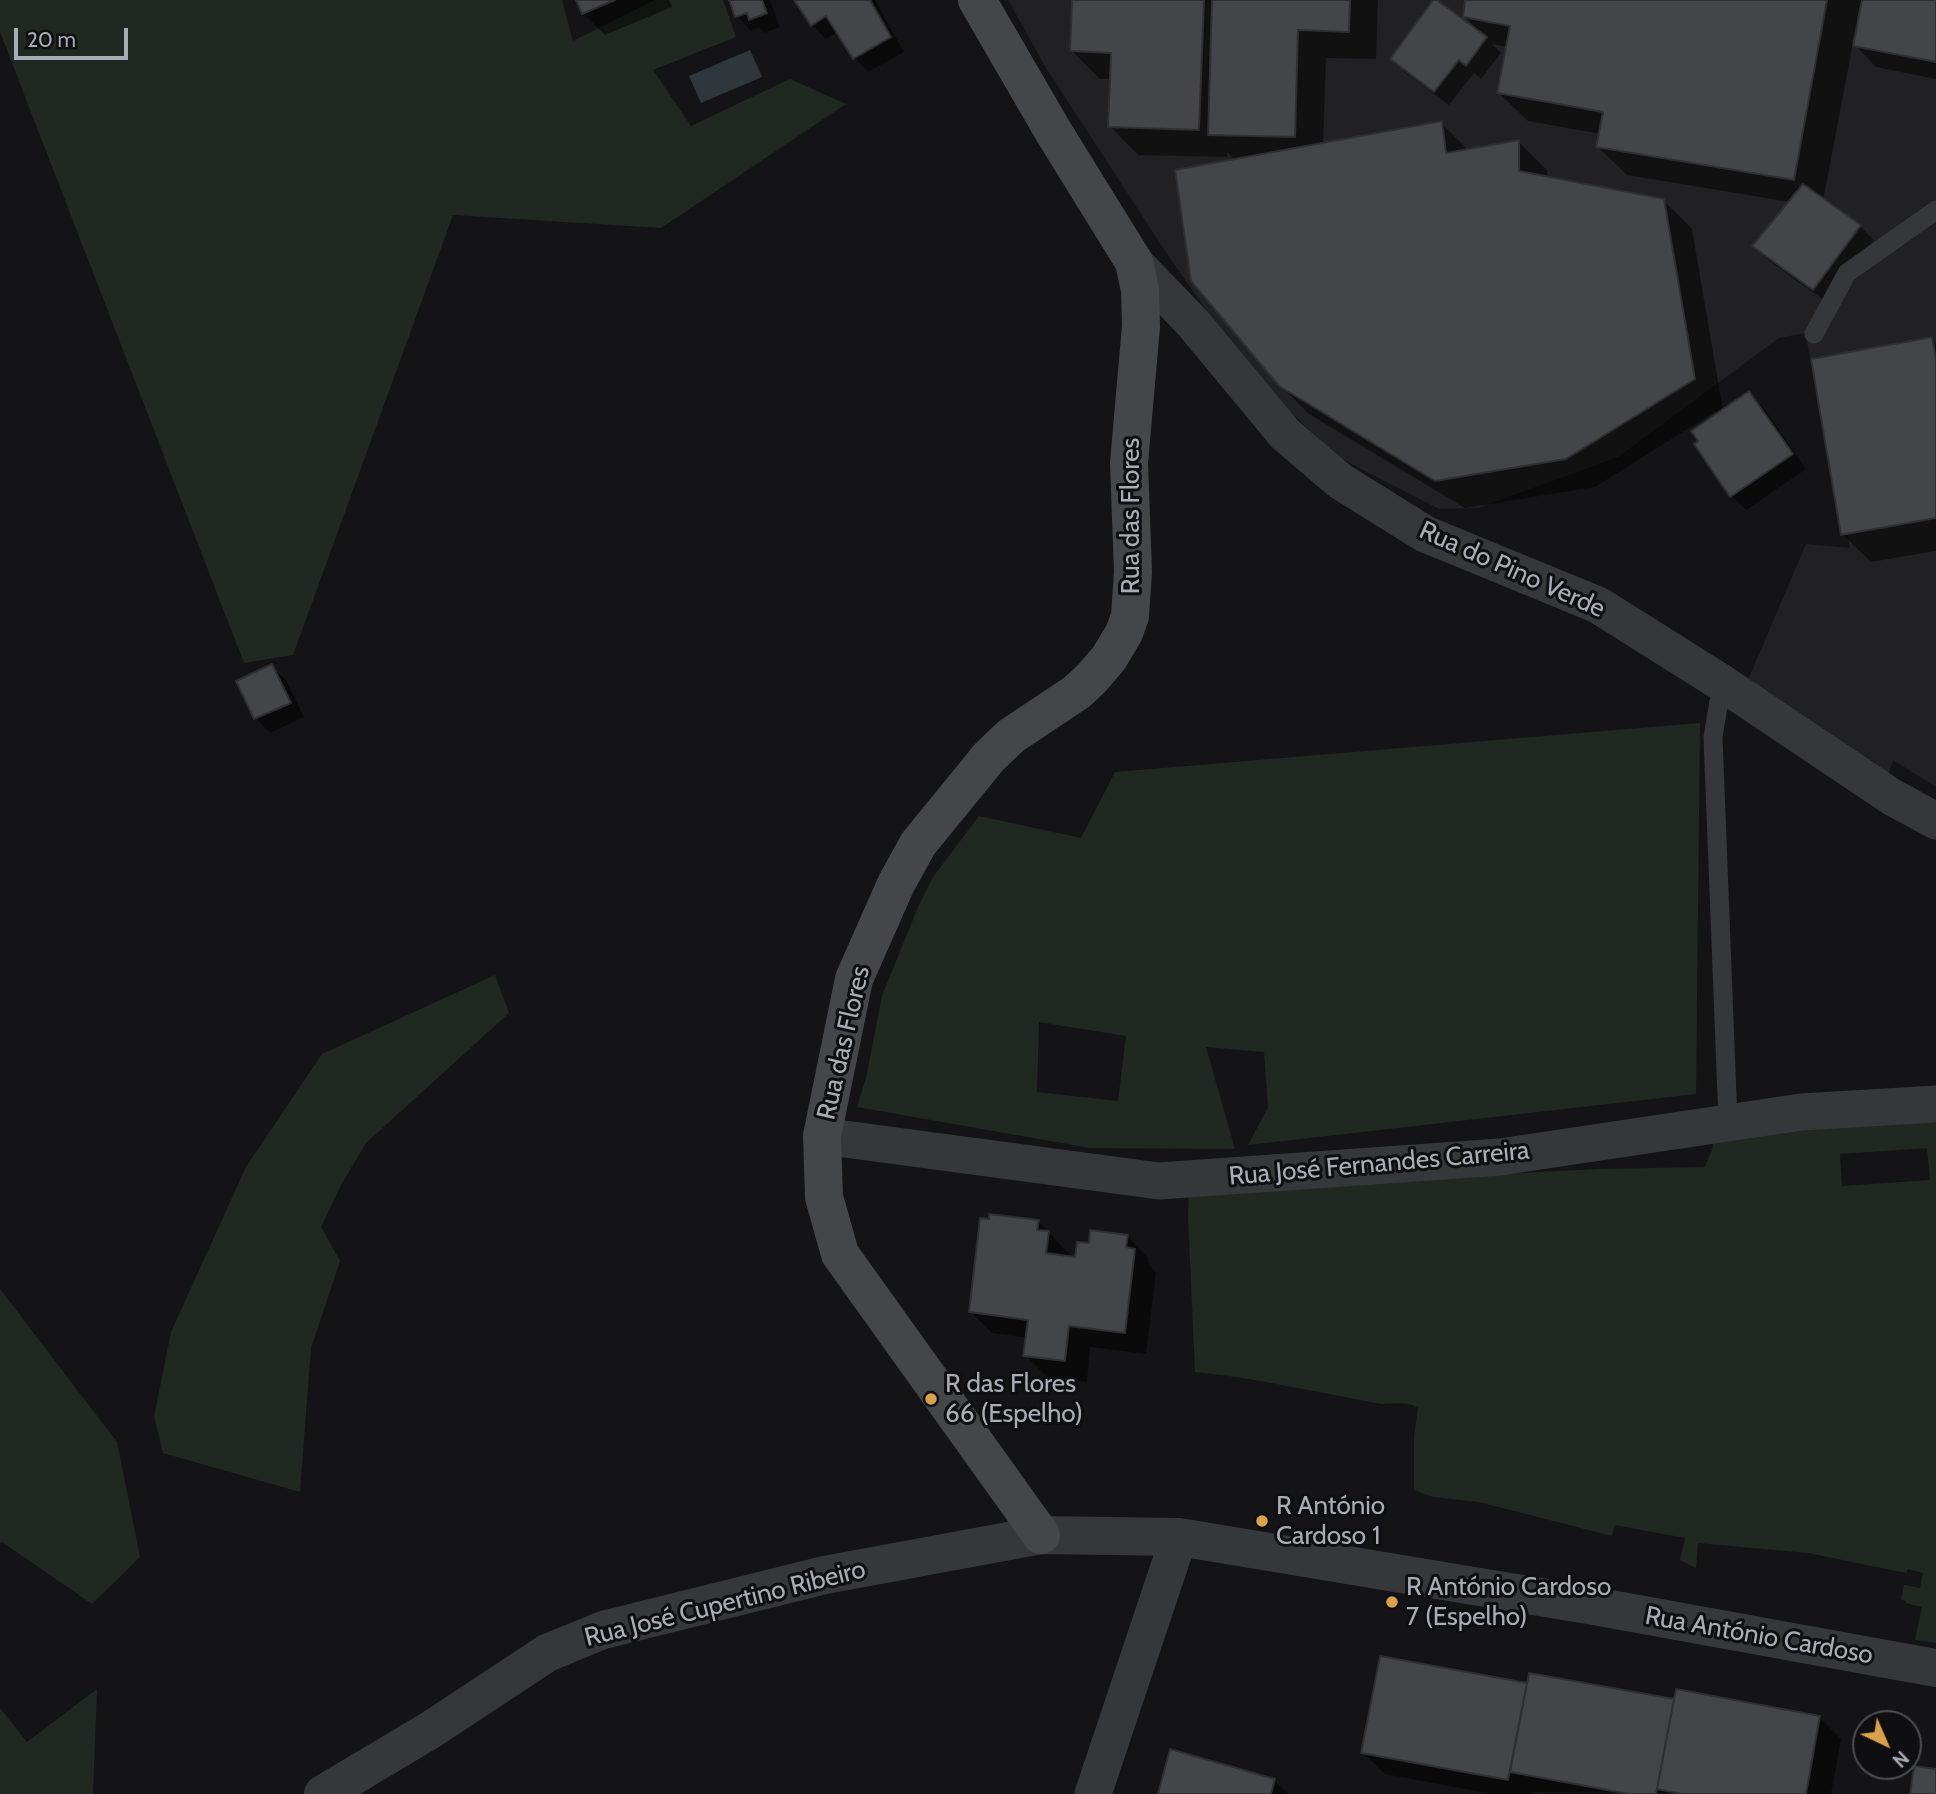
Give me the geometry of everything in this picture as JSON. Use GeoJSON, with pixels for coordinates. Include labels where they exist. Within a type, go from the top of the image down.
{"type":"FeatureCollection","features":[{"type":"Feature","properties":{"kind":"main road","name":"Rua das Flores"},"geometry":{"type":"LineString","coordinates":[[977,0],[1053,131],[1134,262],[1140,290],[1141,326],[1129,463],[1133,572],[1130,616],[1109,659],[1092,678],[1077,692],[1004,743],[959,792],[918,844],[896,884],[854,979],[822,1136],[824,1197],[840,1254],[1041,1535]]}},
{"type":"Feature","properties":{"kind":"street","name":"Rua do Pino Verde"},"geometry":{"type":"LineString","coordinates":[[1134,262],[1192,322],[1285,433],[1340,481],[1425,534],[1598,605],[1722,683],[1858,775],[1936,821]]}},
{"type":"Feature","properties":{"kind":"street","name":"Rua José Fernandes Carreira"},"geometry":{"type":"LineString","coordinates":[[822,1136],[1159,1181],[1500,1157],[1801,1111],[1936,1104]]}},
{"type":"Feature","properties":{"kind":"street","name":"Rua António Cardoso"},"geometry":{"type":"LineString","coordinates":[[1041,1535],[1179,1537],[1594,1606],[1936,1668]]}},
{"type":"Feature","properties":{"kind":"street","name":"Rua José Cupertino Ribeiro"},"geometry":{"type":"LineString","coordinates":[[323,1794],[432,1729],[547,1653],[603,1630],[825,1576],[1041,1535]]}},
{"type":"Feature","properties":{"kind":"street"},"geometry":{"type":"LineString","coordinates":[[1093,1794],[1179,1537]]}},
{"type":"Feature","properties":{"kind":"lane"},"geometry":{"type":"LineString","coordinates":[[1814,334],[1847,273],[1936,210]]}},
{"type":"Feature","properties":{"kind":"lane"},"geometry":{"type":"LineString","coordinates":[[1722,683],[1713,737],[1728,1122]]}},
{"type":"Feature","properties":{"kind":"shaded area"},"geometry":{"type":"Polygon","coordinates":[[[0,0],[562,0],[573,41],[655,0],[723,0],[736,37],[653,70],[691,126],[790,79],[846,104],[661,228],[453,215],[293,655],[244,663],[0,32],[0,0]]]}},
{"type":"Feature","properties":{"kind":"shaded area"},"geometry":{"type":"Polygon","coordinates":[[[1008,0],[1936,0],[1936,787],[1893,760],[1886,782],[1745,687],[1806,544],[1850,548],[1805,333],[1779,338],[1618,457],[1478,508],[1439,509],[1336,456],[1252,375],[1169,257],[1046,68],[1008,0]]]}},
{"type":"Feature","properties":{"kind":"shaded area"},"geometry":{"type":"Polygon","coordinates":[[[750,50],[762,77],[701,103],[689,76],[750,50]]]}},
{"type":"Feature","properties":{"kind":"shaded area"},"geometry":{"type":"Polygon","coordinates":[[[1700,723],[1696,1094],[1248,1145],[1268,1107],[1264,1052],[1206,1047],[1235,1149],[1090,1148],[857,1107],[866,1078],[882,996],[918,907],[933,877],[979,816],[1081,838],[1115,772],[1700,723]],[[1039,1022],[1037,1092],[1118,1101],[1126,1036],[1039,1022]]]}},
{"type":"Feature","properties":{"kind":"shaded area"},"geometry":{"type":"Polygon","coordinates":[[[495,975],[509,1013],[366,1143],[341,1185],[321,1227],[340,1261],[311,1348],[300,1492],[163,1453],[154,1416],[171,1332],[246,1167],[322,1054],[495,975]]]}},
{"type":"Feature","properties":{"kind":"shaded area"},"geometry":{"type":"Polygon","coordinates":[[[1936,1118],[1936,1643],[1915,1640],[1922,1607],[1901,1599],[1904,1585],[1920,1588],[1923,1573],[1908,1569],[1906,1573],[1808,1553],[1698,1543],[1696,1568],[1680,1560],[1685,1538],[1615,1525],[1612,1536],[1479,1502],[1433,1497],[1414,1490],[1414,1436],[1418,1408],[1413,1405],[1376,1403],[1195,1372],[1189,1190],[1599,1169],[1705,1167],[1715,1136],[1936,1118]],[[1927,1148],[1840,1154],[1842,1186],[1930,1180],[1927,1148]]]}},
{"type":"Feature","properties":{"kind":"shaded area"},"geometry":{"type":"Polygon","coordinates":[[[0,1289],[117,1442],[140,1557],[92,1604],[0,1543],[0,1289]]]}},
{"type":"Feature","properties":{"kind":"shaded area"},"geometry":{"type":"Polygon","coordinates":[[[97,1689],[93,1794],[0,1794],[0,1708],[27,1742],[97,1689]]]}},
{"type":"Feature","properties":{"kind":"building"},"geometry":{"type":"Polygon","coordinates":[[[576,0],[615,0],[582,14],[576,0]]]}},
{"type":"Feature","properties":{"kind":"building"},"geometry":{"type":"Polygon","coordinates":[[[729,0],[762,0],[767,13],[749,20],[747,13],[735,17],[729,0]]]}},
{"type":"Feature","properties":{"kind":"building"},"geometry":{"type":"Polygon","coordinates":[[[794,0],[870,0],[891,37],[853,59],[826,16],[811,26],[794,0]]]}},
{"type":"Feature","properties":{"kind":"building"},"geometry":{"type":"Polygon","coordinates":[[[1072,0],[1204,0],[1199,130],[1108,127],[1111,53],[1070,51],[1072,0]]]}},
{"type":"Feature","properties":{"kind":"building"},"geometry":{"type":"Polygon","coordinates":[[[1212,0],[1350,0],[1349,32],[1298,30],[1295,137],[1208,135],[1212,0]]]}},
{"type":"Feature","properties":{"kind":"building"},"geometry":{"type":"Polygon","coordinates":[[[1433,0],[1437,0],[1487,37],[1466,66],[1459,60],[1434,92],[1390,59],[1433,0]]]}},
{"type":"Feature","properties":{"kind":"building"},"geometry":{"type":"Polygon","coordinates":[[[1465,0],[1827,0],[1794,180],[1596,147],[1603,112],[1497,93],[1510,26],[1463,17],[1465,0]]]}},
{"type":"Feature","properties":{"kind":"building"},"geometry":{"type":"Polygon","coordinates":[[[1862,0],[1936,0],[1936,62],[1853,46],[1862,0]]]}},
{"type":"Feature","properties":{"kind":"building"},"geometry":{"type":"Polygon","coordinates":[[[1442,121],[1446,153],[1519,140],[1519,171],[1664,199],[1695,379],[1566,459],[1435,481],[1279,386],[1191,281],[1175,170],[1442,121]]]}},
{"type":"Feature","properties":{"kind":"building"},"geometry":{"type":"Polygon","coordinates":[[[1803,184],[1861,225],[1813,290],[1752,246],[1803,184]]]}},
{"type":"Feature","properties":{"kind":"building"},"geometry":{"type":"Polygon","coordinates":[[[1932,337],[1936,360],[1936,518],[1841,535],[1811,359],[1932,337]]]}},
{"type":"Feature","properties":{"kind":"building"},"geometry":{"type":"Polygon","coordinates":[[[1749,391],[1793,454],[1730,497],[1694,444],[1698,441],[1691,431],[1749,391]]]}},
{"type":"Feature","properties":{"kind":"building"},"geometry":{"type":"Polygon","coordinates":[[[272,664],[291,703],[254,719],[236,681],[272,664]]]}},
{"type":"Feature","properties":{"kind":"building"},"geometry":{"type":"Polygon","coordinates":[[[989,1214],[1039,1220],[1037,1230],[1049,1231],[1046,1253],[1075,1257],[1077,1242],[1089,1243],[1090,1230],[1128,1235],[1126,1247],[1135,1249],[1125,1333],[1069,1326],[1065,1361],[1023,1356],[1028,1320],[969,1312],[980,1218],[989,1219],[989,1214]]]}},
{"type":"Feature","properties":{"kind":"building"},"geometry":{"type":"Polygon","coordinates":[[[1380,1656],[1527,1683],[1508,1780],[1361,1753],[1380,1656]]]}},
{"type":"Feature","properties":{"kind":"building"},"geometry":{"type":"Polygon","coordinates":[[[1529,1673],[1674,1699],[1656,1794],[1629,1794],[1510,1772],[1529,1673]]]}},
{"type":"Feature","properties":{"kind":"building"},"geometry":{"type":"Polygon","coordinates":[[[1676,1689],[1820,1716],[1806,1794],[1682,1794],[1657,1789],[1676,1689]]]}},
{"type":"Feature","properties":{"kind":"building"},"geometry":{"type":"Polygon","coordinates":[[[1170,1749],[1275,1779],[1271,1794],[1158,1794],[1170,1749]]]}},
{"type":"Feature","properties":{"kind":"building"},"geometry":{"type":"Polygon","coordinates":[[[1922,1767],[1936,1769],[1936,1794],[1910,1794],[1912,1780],[1922,1780],[1922,1767]]]}},
{"type":"Feature","properties":{"kind":"place","name":"R das Flores 66 (Espelho)"},"geometry":{"type":"Point","coordinates":[931,1399]}},
{"type":"Feature","properties":{"kind":"place","name":"R António Cardoso 1"},"geometry":{"type":"Point","coordinates":[1262,1521]}},
{"type":"Feature","properties":{"kind":"place","name":"R António Cardoso 7 (Espelho)"},"geometry":{"type":"Point","coordinates":[1392,1602]}}]}
